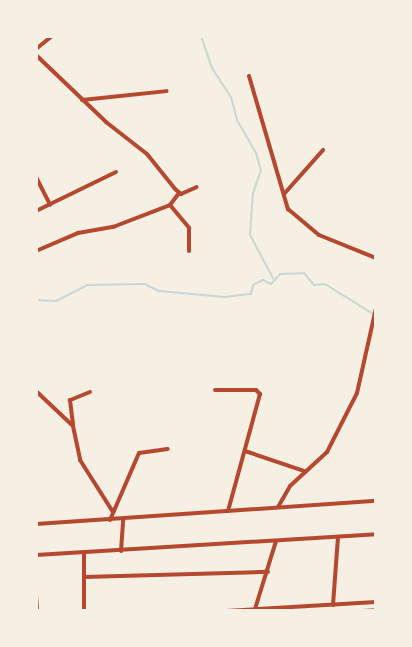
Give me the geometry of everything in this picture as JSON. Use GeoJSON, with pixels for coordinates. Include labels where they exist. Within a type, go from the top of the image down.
{"type":"FeatureCollection","features":[{"type":"Feature","properties":{"kind":"street"},"geometry":{"type":"LineString","coordinates":[[36,49],[52,36]]}},
{"type":"Feature","properties":{"kind":"street"},"geometry":{"type":"LineString","coordinates":[[36,55],[82,100],[147,154],[179,193]]}},
{"type":"Feature","properties":{"kind":"street"},"geometry":{"type":"LineString","coordinates":[[249,76],[288,209],[313,231],[376,258]]}},
{"type":"Feature","properties":{"kind":"street"},"geometry":{"type":"LineString","coordinates":[[82,100],[167,91]]}},
{"type":"Feature","properties":{"kind":"street"},"geometry":{"type":"LineString","coordinates":[[284,194],[324,150]]}},
{"type":"Feature","properties":{"kind":"street"},"geometry":{"type":"LineString","coordinates":[[36,211],[116,172]]}},
{"type":"Feature","properties":{"kind":"street"},"geometry":{"type":"LineString","coordinates":[[36,177],[50,205]]}},
{"type":"Feature","properties":{"kind":"street"},"geometry":{"type":"LineString","coordinates":[[36,251],[78,233],[113,227],[170,206],[179,193],[197,188]]}},
{"type":"Feature","properties":{"kind":"street"},"geometry":{"type":"LineString","coordinates":[[170,206],[189,228],[189,251]]}},
{"type":"Feature","properties":{"kind":"street"},"geometry":{"type":"LineString","coordinates":[[278,508],[304,471],[327,452],[358,393],[375,310]]}},
{"type":"Feature","properties":{"kind":"street"},"geometry":{"type":"LineString","coordinates":[[215,390],[259,391],[228,511]]}},
{"type":"Feature","properties":{"kind":"street"},"geometry":{"type":"LineString","coordinates":[[36,391],[73,426]]}},
{"type":"Feature","properties":{"kind":"street"},"geometry":{"type":"LineString","coordinates":[[90,392],[70,400],[73,426],[80,460],[113,512]]}},
{"type":"Feature","properties":{"kind":"street"},"geometry":{"type":"LineString","coordinates":[[110,520],[140,452],[168,448]]}},
{"type":"Feature","properties":{"kind":"street"},"geometry":{"type":"LineString","coordinates":[[245,450],[304,471]]}},
{"type":"Feature","properties":{"kind":"street"},"geometry":{"type":"LineString","coordinates":[[36,524],[376,501]]}},
{"type":"Feature","properties":{"kind":"street"},"geometry":{"type":"LineString","coordinates":[[121,551],[123,519]]}},
{"type":"Feature","properties":{"kind":"street"},"geometry":{"type":"LineString","coordinates":[[36,555],[84,554],[376,534]]}},
{"type":"Feature","properties":{"kind":"street"},"geometry":{"type":"LineString","coordinates":[[333,605],[338,537]]}},
{"type":"Feature","properties":{"kind":"street"},"geometry":{"type":"LineString","coordinates":[[255,609],[268,572],[276,541]]}},
{"type":"Feature","properties":{"kind":"street"},"geometry":{"type":"LineString","coordinates":[[84,554],[84,611]]}},
{"type":"Feature","properties":{"kind":"street"},"geometry":{"type":"LineString","coordinates":[[84,577],[268,572]]}},
{"type":"Feature","properties":{"kind":"street"},"geometry":{"type":"LineString","coordinates":[[36,595],[37,611]]}},
{"type":"Feature","properties":{"kind":"street"},"geometry":{"type":"LineString","coordinates":[[226,611],[376,602]]}},
{"type":"Feature","properties":{"kind":"waterway"},"geometry":{"type":"LineString","coordinates":[[201,36],[212,68],[231,97],[237,120],[256,153],[261,170],[253,193],[250,235],[273,278]]}},
{"type":"Feature","properties":{"kind":"waterway"},"geometry":{"type":"LineString","coordinates":[[36,300],[56,301],[87,285],[145,284],[159,291],[225,297],[251,294],[253,285],[263,280],[271,284],[280,274],[304,273],[314,285],[325,284],[373,314]]}},
{"type":"Feature","properties":{"kind":"railway"},"geometry":{"type":"LineString","coordinates":[[351,611],[376,609]]}}]}
